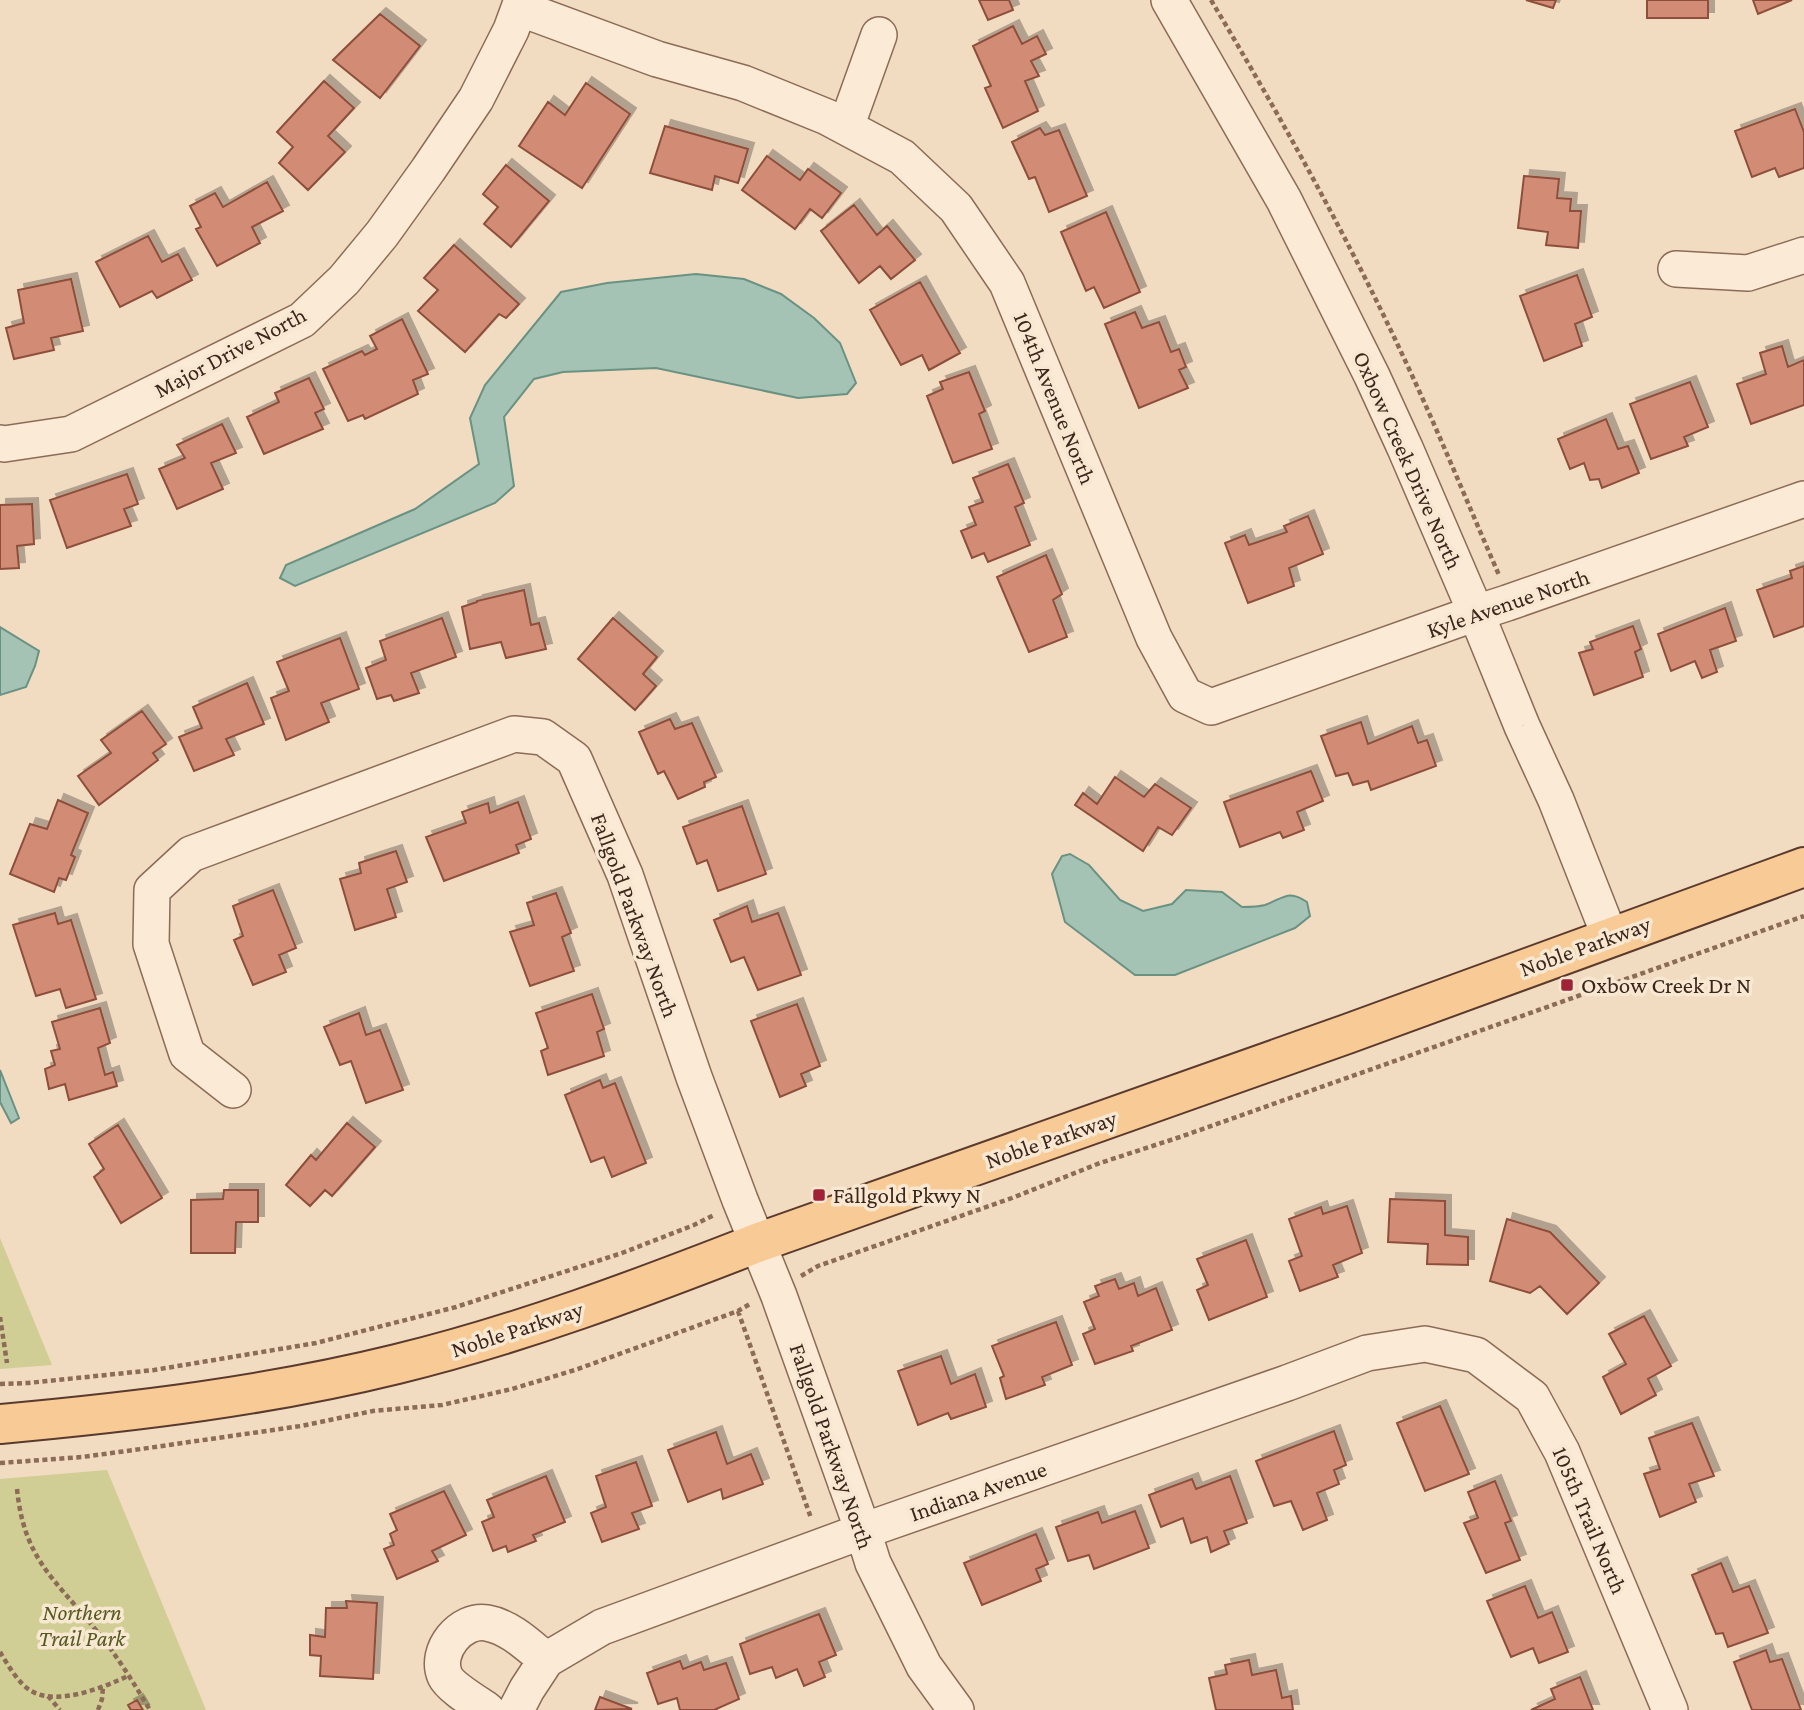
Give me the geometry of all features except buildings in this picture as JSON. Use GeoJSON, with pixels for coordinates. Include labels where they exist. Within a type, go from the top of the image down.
{"type":"FeatureCollection","features":[{"type":"Feature","properties":{"kind":"main road","name":"Noble Parkway"},"geometry":{"type":"LineString","coordinates":[[0,1424],[99,1415],[217,1399],[341,1377],[530,1327],[757,1243],[1271,1062],[1804,867]]}},
{"type":"Feature","properties":{"kind":"street","name":"Oxbow Creek Drive North"},"geometry":{"type":"LineString","coordinates":[[1169,0],[1264,165],[1372,376],[1556,800],[1610,937]]}},
{"type":"Feature","properties":{"kind":"street","name":"104th Avenue North"},"geometry":{"type":"LineString","coordinates":[[521,4],[657,59],[743,83],[827,117],[902,157],[956,208],[1007,283],[1154,638],[1185,695],[1212,707]]}},
{"type":"Feature","properties":{"kind":"street","name":"Major Drive North"},"geometry":{"type":"LineString","coordinates":[[0,443],[71,434],[302,320],[344,280],[382,234],[428,170],[476,99],[521,4]]}},
{"type":"Feature","properties":{"kind":"street"},"geometry":{"type":"LineString","coordinates":[[846,127],[879,35]]}},
{"type":"Feature","properties":{"kind":"street"},"geometry":{"type":"LineString","coordinates":[[1676,269],[1748,273],[1804,255]]}},
{"type":"Feature","properties":{"kind":"street","name":"Kyle Avenue North"},"geometry":{"type":"LineString","coordinates":[[1212,707],[1804,499]]}},
{"type":"Feature","properties":{"kind":"street","name":"Fallgold Parkway North"},"geometry":{"type":"LineString","coordinates":[[233,1090],[187,1054],[151,944],[152,890],[191,854],[514,734],[543,737],[574,759],[625,875],[694,1077],[779,1296],[873,1563],[924,1666],[956,1710]]}},
{"type":"Feature","properties":{"kind":"street","name":"Indiana Avenue"},"geometry":{"type":"LineString","coordinates":[[516,1710],[546,1660],[602,1628],[863,1531],[1367,1353],[1425,1344],[1476,1355]]}},
{"type":"Feature","properties":{"kind":"street","name":"105th Trail North"},"geometry":{"type":"LineString","coordinates":[[1476,1355],[1532,1397],[1562,1452],[1670,1710]]}},
{"type":"Feature","properties":{"kind":"street"},"geometry":{"type":"LineString","coordinates":[[487,1710],[465,1695],[445,1676],[443,1657],[453,1636],[467,1625],[486,1622],[510,1632],[546,1660]]}},
{"type":"Feature","properties":{"kind":"path"},"geometry":{"type":"LineString","coordinates":[[818,1266],[1012,1198],[1100,1163],[1181,1137],[1804,916]]}},
{"type":"Feature","properties":{"kind":"path"},"geometry":{"type":"LineString","coordinates":[[0,1384],[154,1370],[316,1343],[456,1307],[622,1253],[694,1225],[717,1213]]}},
{"type":"Feature","properties":{"kind":"path"},"geometry":{"type":"LineString","coordinates":[[0,1463],[134,1450],[301,1426],[373,1411],[442,1405],[481,1397],[575,1370],[738,1311]]}},
{"type":"Feature","properties":{"kind":"path"},"geometry":{"type":"LineString","coordinates":[[0,1317],[7,1363]]}},
{"type":"Feature","properties":{"kind":"path"},"geometry":{"type":"LineString","coordinates":[[17,1489],[19,1511],[30,1545],[54,1583],[108,1646],[150,1710]]}},
{"type":"Feature","properties":{"kind":"path"},"geometry":{"type":"LineString","coordinates":[[0,1652],[9,1667],[31,1691],[58,1697],[80,1694],[128,1676]]}},
{"type":"Feature","properties":{"kind":"path"},"geometry":{"type":"LineString","coordinates":[[98,1710],[103,1687]]}},
{"type":"Feature","properties":{"kind":"path"},"geometry":{"type":"LineString","coordinates":[[48,1695],[60,1710]]}},
{"type":"Feature","properties":{"kind":"green space"},"geometry":{"type":"Polygon","coordinates":[[[0,1238],[52,1365],[0,1369],[0,1238]]]}},
{"type":"Feature","properties":{"kind":"green space","name":"Northern Trail Park"},"geometry":{"type":"Polygon","coordinates":[[[107,1470],[206,1710],[0,1710],[0,1479],[107,1470]]]}},
{"type":"Feature","properties":{"kind":"shaded area"},"geometry":{"type":"Polygon","coordinates":[[[696,274],[744,279],[781,294],[814,318],[840,343],[856,383],[847,394],[798,398],[656,368],[563,372],[534,379],[504,417],[514,486],[495,503],[295,586],[280,578],[286,565],[415,509],[479,464],[470,418],[485,385],[561,292],[607,283],[696,274]]]}},
{"type":"Feature","properties":{"kind":"shaded area"},"geometry":{"type":"Polygon","coordinates":[[[0,627],[39,651],[26,687],[0,695],[0,627]]]}},
{"type":"Feature","properties":{"kind":"shaded area"},"geometry":{"type":"Polygon","coordinates":[[[1070,854],[1089,865],[1120,900],[1143,911],[1172,904],[1186,890],[1222,892],[1242,907],[1262,906],[1286,896],[1295,896],[1307,902],[1310,916],[1295,928],[1175,975],[1135,975],[1065,922],[1052,874],[1062,856],[1070,854]]]}},
{"type":"Feature","properties":{"kind":"shaded area"},"geometry":{"type":"Polygon","coordinates":[[[0,1070],[19,1118],[11,1123],[0,1102],[0,1070]]]}},
{"type":"Feature","properties":{"kind":"place","name":"Oxbow Creek Dr N"},"geometry":{"type":"Point","coordinates":[1567,985]}},
{"type":"Feature","properties":{"kind":"place","name":"Fallgold Pkwy N"},"geometry":{"type":"Point","coordinates":[819,1195]}}]}
